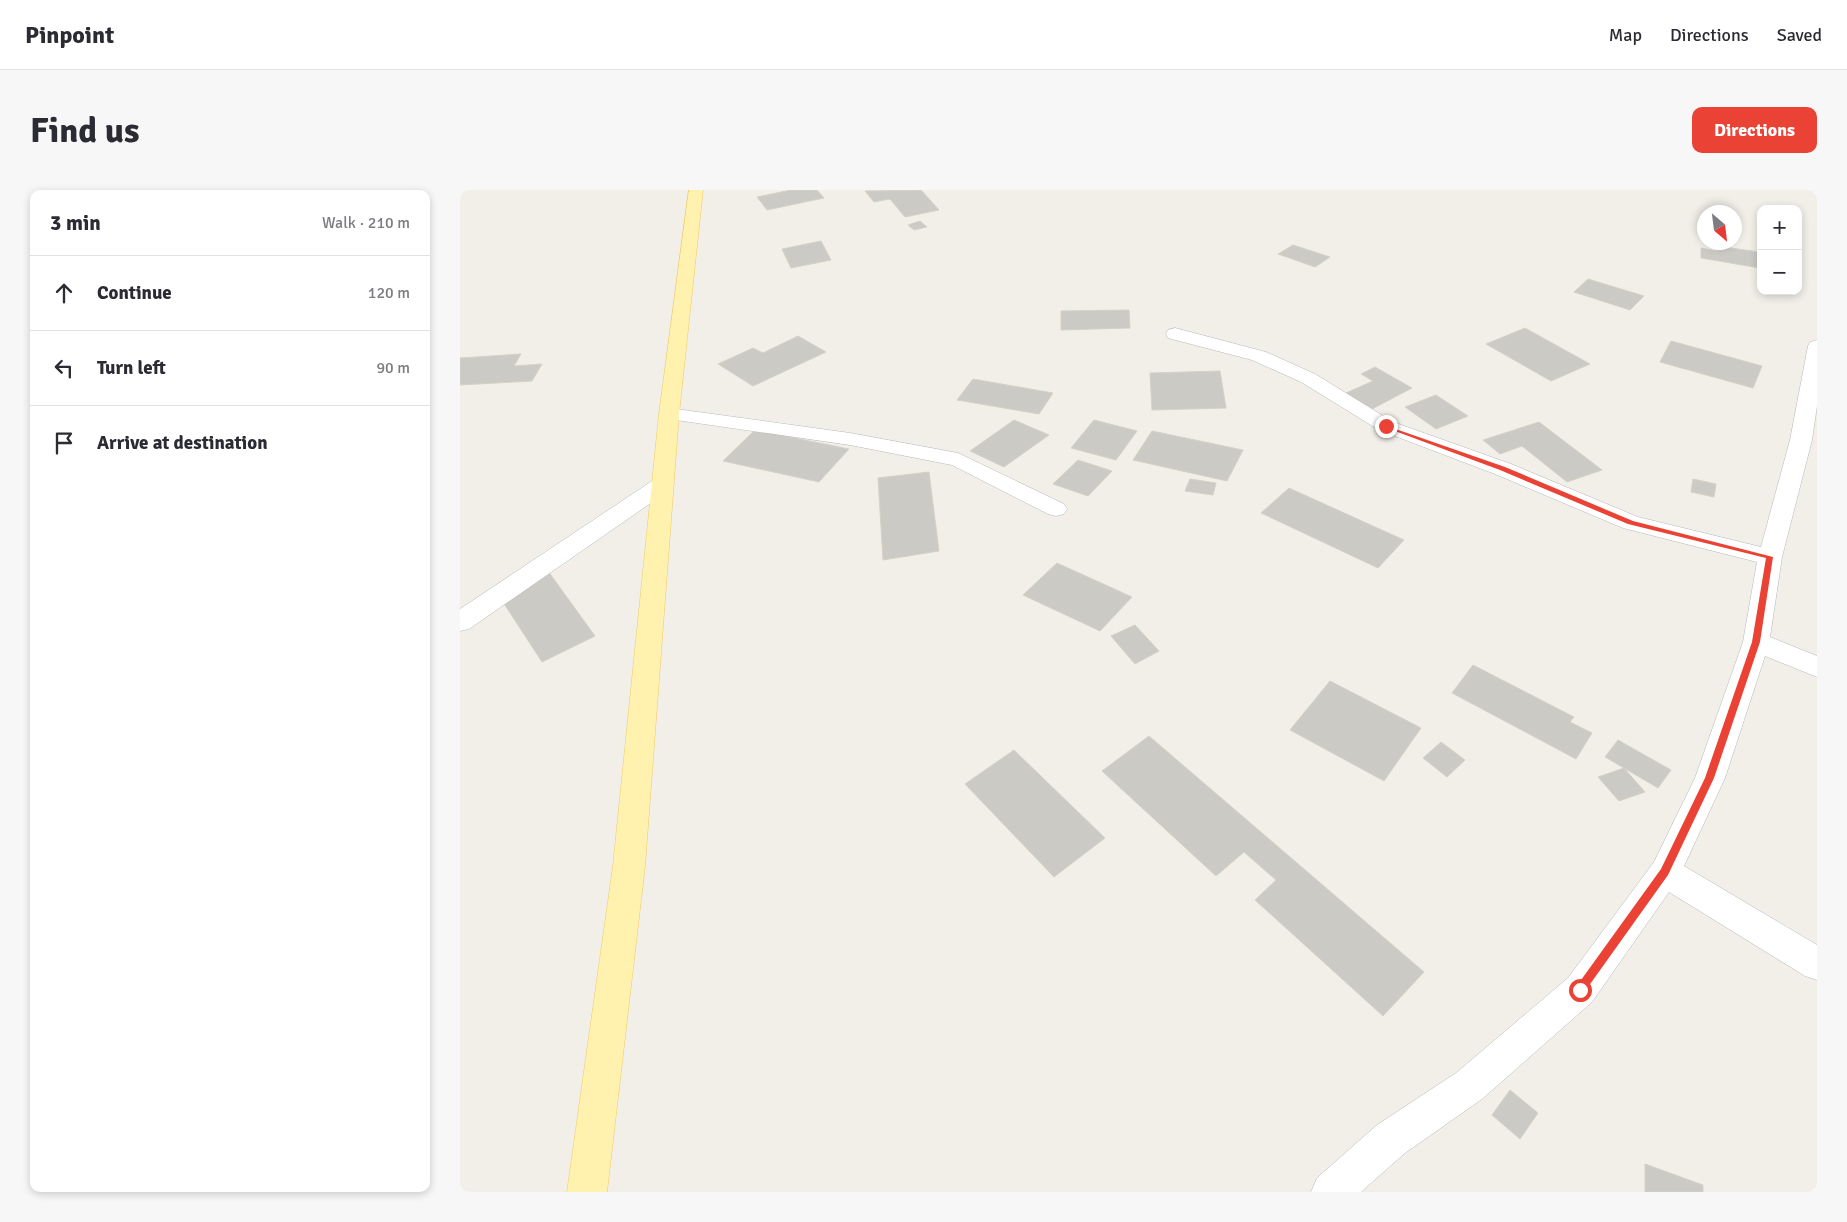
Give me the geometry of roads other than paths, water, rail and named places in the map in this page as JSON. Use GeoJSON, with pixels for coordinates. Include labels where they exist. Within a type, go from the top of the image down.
{"type":"FeatureCollection","features":[{"type":"Feature","properties":{"kind":"main road"},"geometry":{"type":"LineString","coordinates":[[587,1192],[629,866],[669,414],[696,190]]}},
{"type":"Feature","properties":{"kind":"street"},"geometry":{"type":"LineString","coordinates":[[1175,334],[1259,356],[1308,378],[1386,426],[1503,469],[1631,523],[1770,557]]}},
{"type":"Feature","properties":{"kind":"street"},"geometry":{"type":"LineString","coordinates":[[1331,1192],[1391,1139],[1470,1086],[1580,990],[1664,872],[1710,778],[1756,642],[1770,557],[1801,440],[1817,346]]}},
{"type":"Feature","properties":{"kind":"street"},"geometry":{"type":"LineString","coordinates":[[669,414],[850,439],[958,460],[1056,509]]}},
{"type":"Feature","properties":{"kind":"street"},"geometry":{"type":"LineString","coordinates":[[460,622],[663,484]]}},
{"type":"Feature","properties":{"kind":"street"},"geometry":{"type":"LineString","coordinates":[[1756,642],[1817,667]]}},
{"type":"Feature","properties":{"kind":"street"},"geometry":{"type":"LineString","coordinates":[[1664,872],[1817,964]]}}]}
